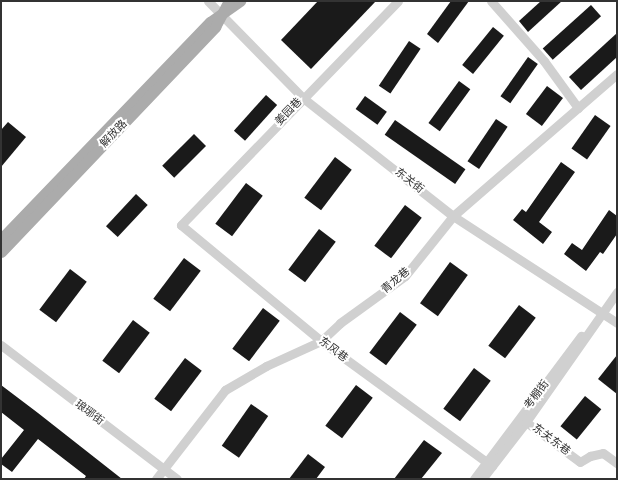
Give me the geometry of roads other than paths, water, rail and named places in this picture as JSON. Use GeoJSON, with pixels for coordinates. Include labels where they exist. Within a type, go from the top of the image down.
{"type":"FeatureCollection","features":[{"type":"Feature","properties":{"kind":"main road","name":"解放路"},"geometry":{"type":"LineString","coordinates":[[1,252],[216,27],[229,1]]}},
{"type":"Feature","properties":{"kind":"main road","name":"解放路"},"geometry":{"type":"LineString","coordinates":[[1,239],[210,22],[240,1]]}},
{"type":"Feature","properties":{"kind":"street","name":"东关街"},"geometry":{"type":"LineString","coordinates":[[208,1],[223,13],[303,98],[453,216],[617,323]]}},
{"type":"Feature","properties":{"kind":"street","name":"姜园巷"},"geometry":{"type":"LineString","coordinates":[[181,225],[398,1]]}},
{"type":"Feature","properties":{"kind":"street"},"geometry":{"type":"LineString","coordinates":[[491,1],[544,61],[578,108]]}},
{"type":"Feature","properties":{"kind":"street","name":"青龙巷"},"geometry":{"type":"LineString","coordinates":[[156,479],[225,390],[266,366],[321,341],[340,324],[405,276],[453,216],[617,74]]}},
{"type":"Feature","properties":{"kind":"street","name":"东风巷"},"geometry":{"type":"LineString","coordinates":[[181,225],[321,341],[490,464]]}},
{"type":"Feature","properties":{"kind":"street","name":"考棚街"},"geometry":{"type":"LineString","coordinates":[[474,479],[490,464],[526,422],[617,292]]}},
{"type":"Feature","properties":{"kind":"street","name":"考棚街"},"geometry":{"type":"LineString","coordinates":[[482,479],[490,464],[590,323],[602,313]]}},
{"type":"Feature","properties":{"kind":"street","name":"琅琊街"},"geometry":{"type":"LineString","coordinates":[[1,345],[177,479]]}},
{"type":"Feature","properties":{"kind":"street","name":"东关东巷"},"geometry":{"type":"LineString","coordinates":[[526,422],[580,462],[590,456],[603,453],[617,463]]}}]}
